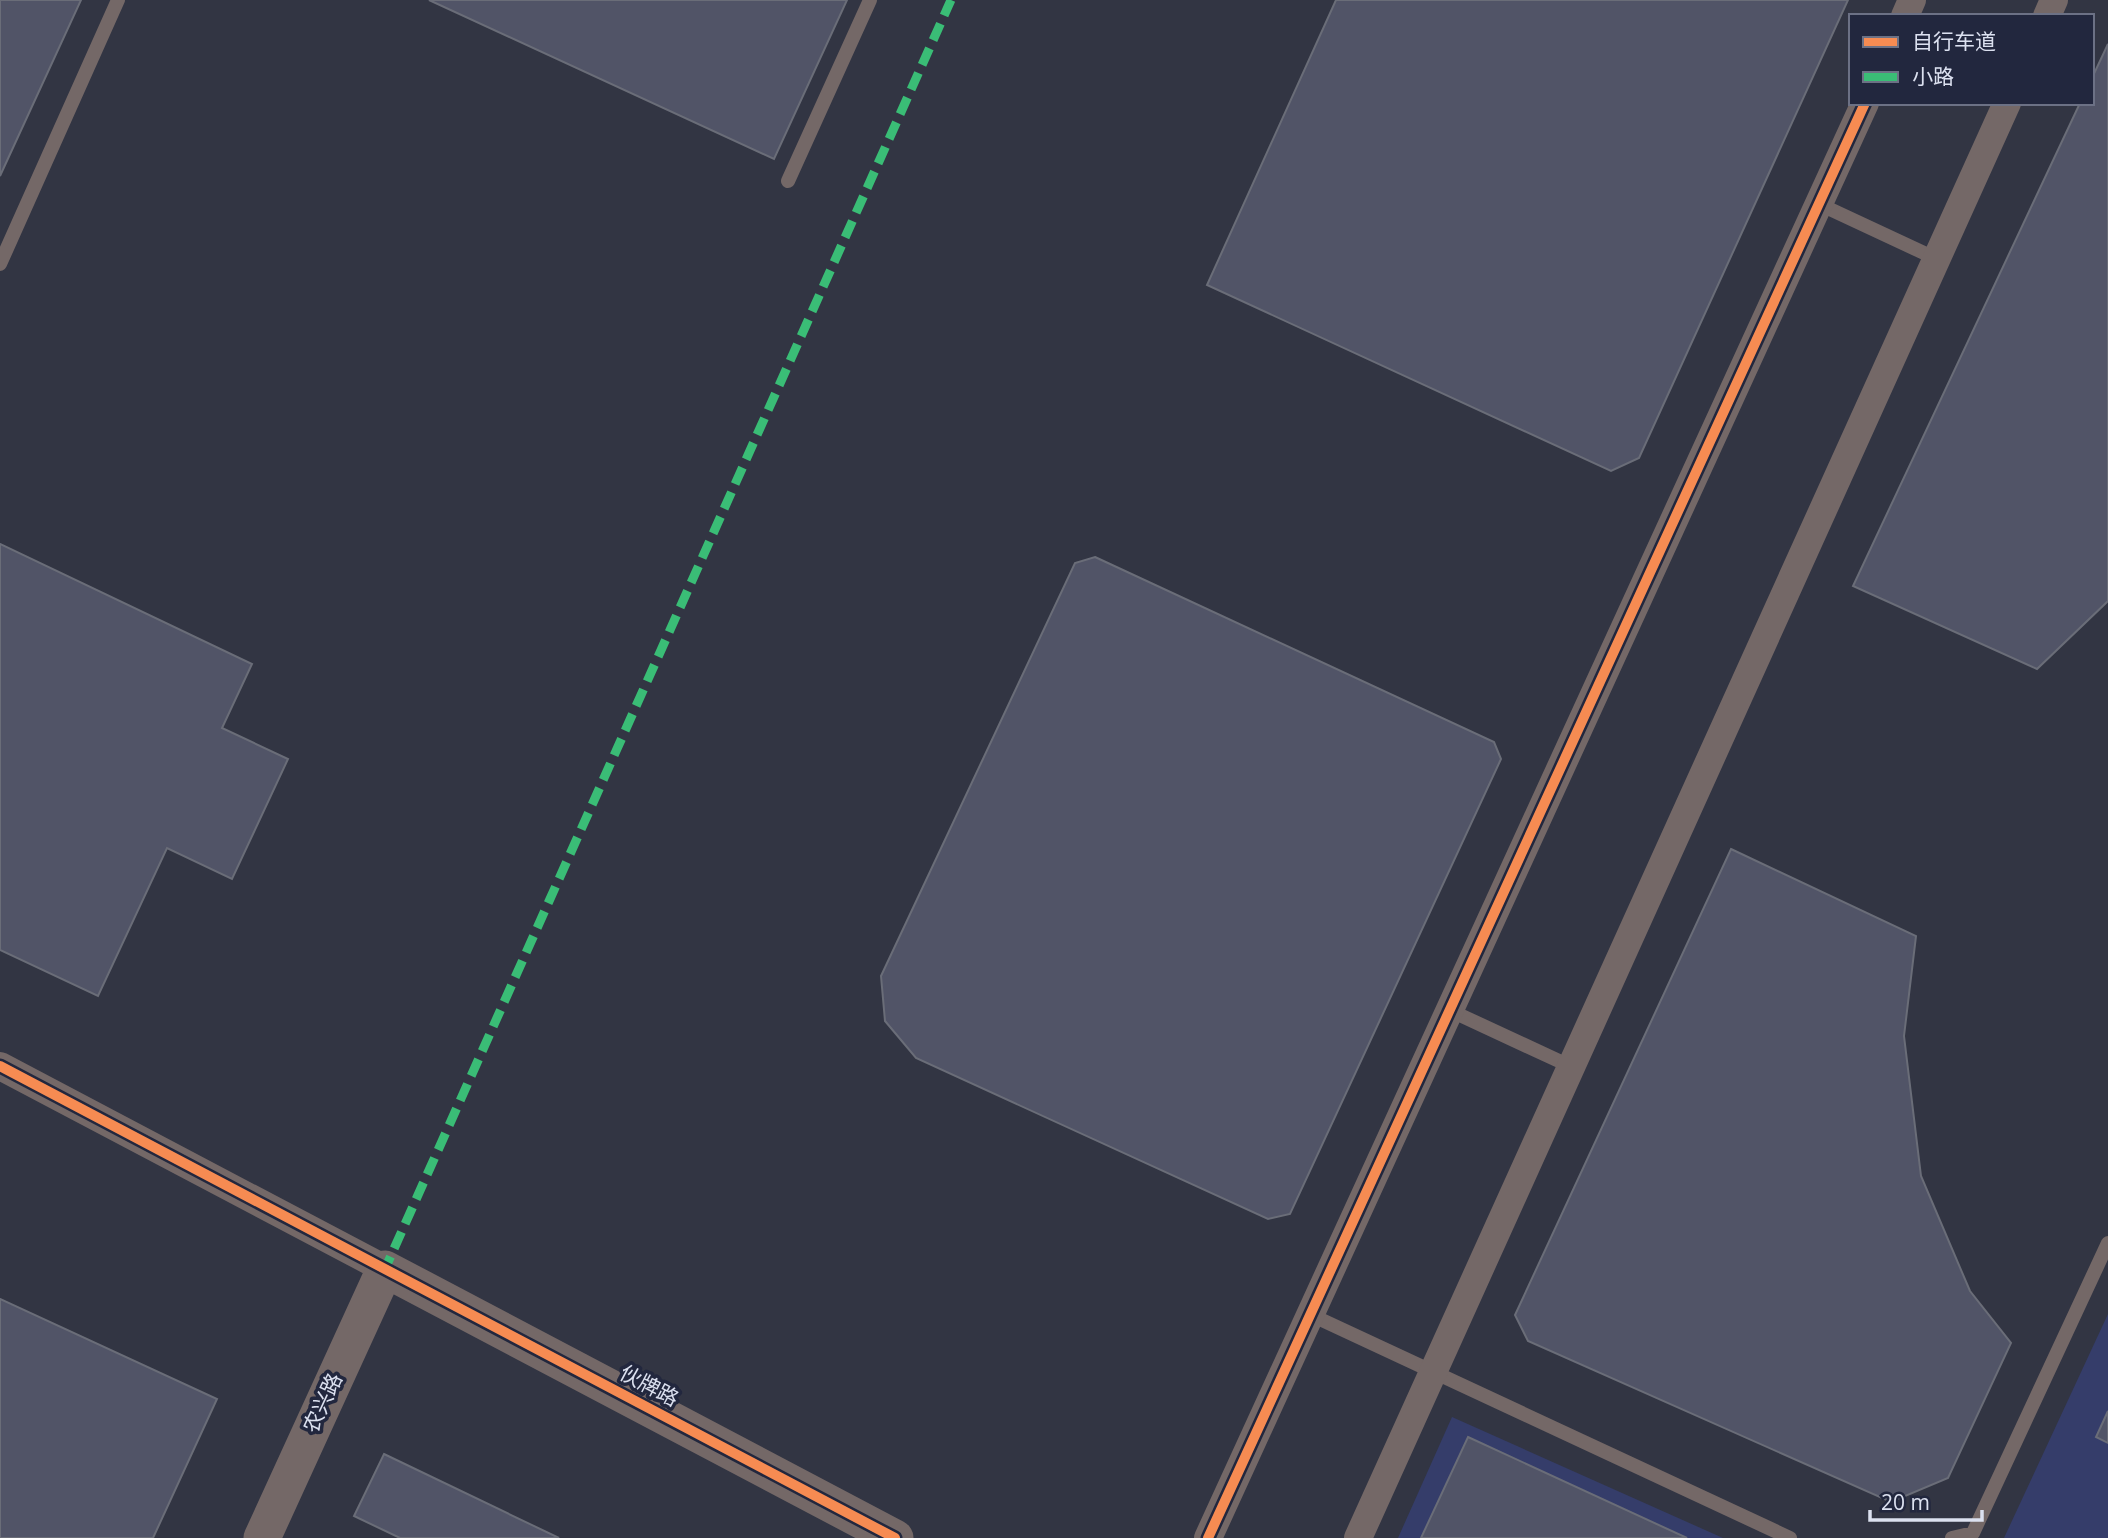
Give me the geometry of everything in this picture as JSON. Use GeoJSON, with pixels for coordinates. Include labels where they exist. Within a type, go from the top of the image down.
{"type":"FeatureCollection","features":[{"type":"Feature","properties":{"kind":"street"},"geometry":{"type":"LineString","coordinates":[[1208,1538],[1864,105]]}},
{"type":"Feature","properties":{"kind":"street"},"geometry":{"type":"LineString","coordinates":[[1358,1538],[2006,105]]}},
{"type":"Feature","properties":{"kind":"street"},"geometry":{"type":"LineString","coordinates":[[0,1066],[385,1269]]}},
{"type":"Feature","properties":{"kind":"street","name":"农兴路"},"geometry":{"type":"LineString","coordinates":[[262,1538],[385,1269]]}},
{"type":"Feature","properties":{"kind":"street","name":"伙牌路"},"geometry":{"type":"LineString","coordinates":[[385,1269],[895,1538]]}},
{"type":"Feature","properties":{"kind":"lane"},"geometry":{"type":"LineString","coordinates":[[0,264],[118,0]]}},
{"type":"Feature","properties":{"kind":"lane"},"geometry":{"type":"LineString","coordinates":[[788,181],[870,0]]}},
{"type":"Feature","properties":{"kind":"lane"},"geometry":{"type":"LineString","coordinates":[[1819,204],[1937,259]]}},
{"type":"Feature","properties":{"kind":"lane"},"geometry":{"type":"LineString","coordinates":[[1449,1010],[1572,1067]]}},
{"type":"Feature","properties":{"kind":"lane"},"geometry":{"type":"LineString","coordinates":[[1952,1538],[1973,1533],[2108,1242]]}},
{"type":"Feature","properties":{"kind":"lane"},"geometry":{"type":"LineString","coordinates":[[1309,1314],[1790,1538]]}},
{"type":"Feature","properties":{"kind":"shaded area"},"geometry":{"type":"Polygon","coordinates":[[[2108,1314],[2108,1538],[2004,1538],[2108,1314]]]}},
{"type":"Feature","properties":{"kind":"shaded area"},"geometry":{"type":"Polygon","coordinates":[[[1452,1417],[1723,1538],[1398,1538],[1452,1417]]]}},
{"type":"Feature","properties":{"kind":"building"},"geometry":{"type":"Polygon","coordinates":[[[0,0],[81,0],[0,176],[0,0]]]}},
{"type":"Feature","properties":{"kind":"building"},"geometry":{"type":"Polygon","coordinates":[[[429,0],[847,0],[774,159],[429,0]]]}},
{"type":"Feature","properties":{"kind":"building"},"geometry":{"type":"Polygon","coordinates":[[[1336,0],[1848,0],[1639,458],[1611,471],[1207,285],[1336,0]]]}},
{"type":"Feature","properties":{"kind":"building"},"geometry":{"type":"Polygon","coordinates":[[[2108,44],[2108,601],[2037,669],[1853,586],[2079,105],[2094,105],[2094,74],[2108,44]]]}},
{"type":"Feature","properties":{"kind":"building"},"geometry":{"type":"Polygon","coordinates":[[[0,544],[252,664],[222,728],[288,759],[232,879],[167,848],[98,996],[0,950],[0,544]]]}},
{"type":"Feature","properties":{"kind":"building"},"geometry":{"type":"Polygon","coordinates":[[[1095,557],[1494,742],[1501,759],[1290,1214],[1268,1219],[916,1058],[885,1021],[881,976],[1075,563],[1095,557]]]}},
{"type":"Feature","properties":{"kind":"building"},"geometry":{"type":"Polygon","coordinates":[[[1731,849],[1916,936],[1904,1036],[1921,1176],[1970,1291],[2011,1343],[1948,1478],[1891,1502],[1528,1341],[1515,1315],[1731,849]]]}},
{"type":"Feature","properties":{"kind":"building"},"geometry":{"type":"Polygon","coordinates":[[[0,1299],[217,1399],[153,1538],[0,1538],[0,1299]]]}},
{"type":"Feature","properties":{"kind":"building"},"geometry":{"type":"Polygon","coordinates":[[[2108,1411],[2108,1443],[2096,1437],[2108,1411]]]}},
{"type":"Feature","properties":{"kind":"building"},"geometry":{"type":"Polygon","coordinates":[[[1468,1437],[1687,1538],[1421,1538],[1468,1437]]]}},
{"type":"Feature","properties":{"kind":"building"},"geometry":{"type":"Polygon","coordinates":[[[384,1454],[559,1538],[400,1538],[354,1516],[384,1454]]]}},
{"type":"Feature","properties":{"kind":"marked path"},"geometry":{"type":"LineString","coordinates":[[381,1267],[385,1269],[951,0]]}},
{"type":"Feature","properties":{"kind":"cycle path"},"geometry":{"type":"LineString","coordinates":[[1208,1538],[1864,105]]}},
{"type":"Feature","properties":{"kind":"cycle path"},"geometry":{"type":"LineString","coordinates":[[0,1066],[895,1538]]}}]}
